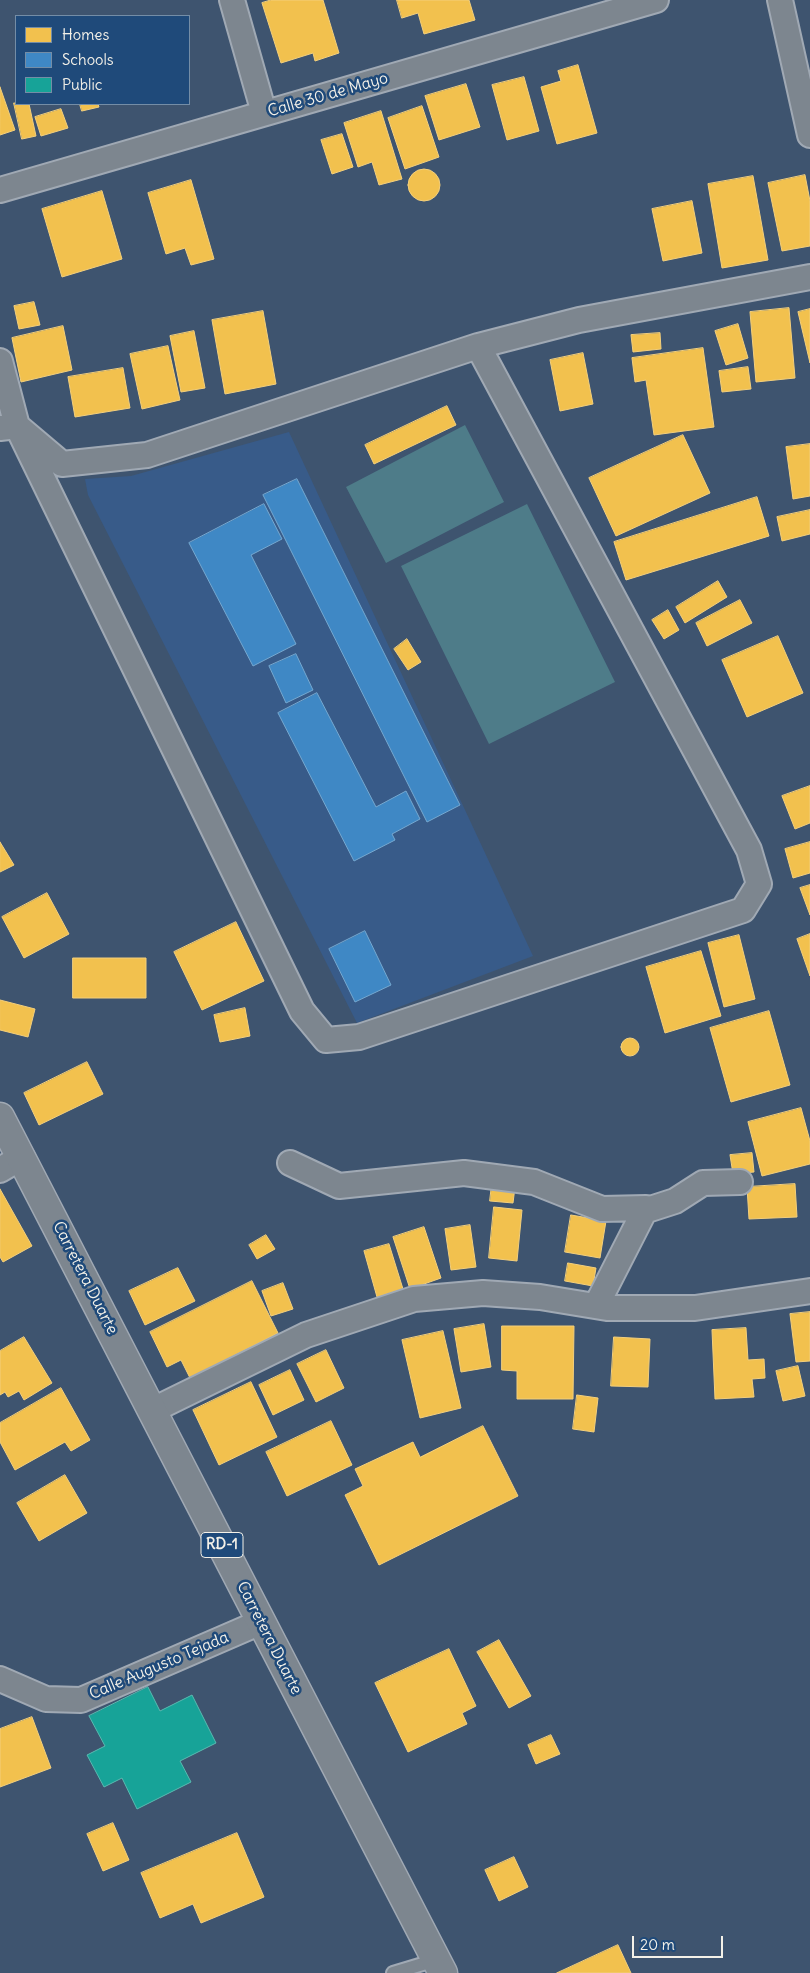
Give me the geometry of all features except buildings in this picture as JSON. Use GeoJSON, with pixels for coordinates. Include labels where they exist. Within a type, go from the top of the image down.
{"type":"FeatureCollection","features":[{"type":"Feature","properties":{"kind":"main road","name":"Carretera Duarte"},"geometry":{"type":"LineString","coordinates":[[0,1117],[11,1163],[153,1410],[440,1966]]}},
{"type":"Feature","properties":{"kind":"street"},"geometry":{"type":"LineString","coordinates":[[232,0],[264,114]]}},
{"type":"Feature","properties":{"kind":"street","name":"Calle 30 de Mayo"},"geometry":{"type":"LineString","coordinates":[[0,190],[656,0]]}},
{"type":"Feature","properties":{"kind":"street"},"geometry":{"type":"LineString","coordinates":[[780,0],[810,135]]}},
{"type":"Feature","properties":{"kind":"street"},"geometry":{"type":"LineString","coordinates":[[8,427],[62,464],[147,455],[478,346],[579,320],[810,277]]}},
{"type":"Feature","properties":{"kind":"street"},"geometry":{"type":"LineString","coordinates":[[0,361],[8,427],[302,1011],[326,1040],[359,1037],[743,910],[759,884],[749,850],[478,346]]}},
{"type":"Feature","properties":{"kind":"street"},"geometry":{"type":"LineString","coordinates":[[290,1163],[339,1186],[464,1173],[534,1182],[602,1209],[646,1208],[596,1306]]}},
{"type":"Feature","properties":{"kind":"street"},"geometry":{"type":"LineString","coordinates":[[644,1211],[675,1201],[703,1183],[740,1182]]}},
{"type":"Feature","properties":{"kind":"street"},"geometry":{"type":"LineString","coordinates":[[153,1410],[306,1335],[414,1300],[483,1293],[540,1297],[596,1306],[696,1308],[810,1291]]}},
{"type":"Feature","properties":{"kind":"street","name":"Calle Augusto Tejada"},"geometry":{"type":"LineString","coordinates":[[0,1679],[46,1699],[81,1700],[261,1622]]}},
{"type":"Feature","properties":{"kind":"lane"},"geometry":{"type":"LineString","coordinates":[[393,1973],[440,1966]]}},
{"type":"Feature","properties":{"kind":"shaded area"},"geometry":{"type":"Polygon","coordinates":[[[289,432],[533,956],[357,1023],[88,495],[85,479],[131,476],[289,432]]]}},
{"type":"Feature","properties":{"kind":"green space"},"geometry":{"type":"Polygon","coordinates":[[[465,425],[504,502],[386,563],[346,487],[465,425]]]}},
{"type":"Feature","properties":{"kind":"green space"},"geometry":{"type":"Polygon","coordinates":[[[527,504],[615,682],[489,744],[401,566],[527,504]]]}}]}
